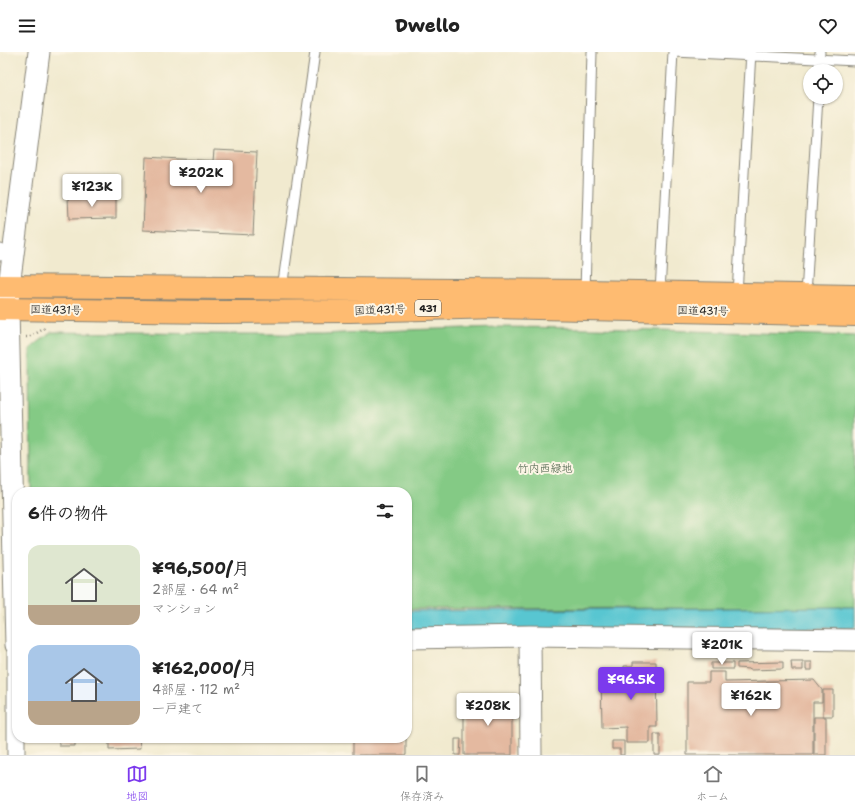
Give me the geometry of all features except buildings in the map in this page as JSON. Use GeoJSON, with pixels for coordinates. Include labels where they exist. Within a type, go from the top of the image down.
{"type":"FeatureCollection","features":[{"type":"Feature","properties":{"kind":"highway","name":"国道431号"},"geometry":{"type":"LineString","coordinates":[[4,286],[585,291],[855,296]]}},
{"type":"Feature","properties":{"kind":"highway","name":"国道431号"},"geometry":{"type":"LineString","coordinates":[[4,309],[222,312],[350,311],[497,307],[855,315]]}},
{"type":"Feature","properties":{"kind":"street"},"geometry":{"type":"LineString","coordinates":[[12,529],[4,286],[39,52]]}},
{"type":"Feature","properties":{"kind":"street"},"geometry":{"type":"LineString","coordinates":[[530,636],[531,755]]}},
{"type":"Feature","properties":{"kind":"street"},"geometry":{"type":"LineString","coordinates":[[412,638],[530,636],[855,640]]}},
{"type":"Feature","properties":{"kind":"street"},"geometry":{"type":"LineString","coordinates":[[16,743],[16,755]]}},
{"type":"Feature","properties":{"kind":"lane"},"geometry":{"type":"LineString","coordinates":[[282,289],[315,52]]}},
{"type":"Feature","properties":{"kind":"lane"},"geometry":{"type":"LineString","coordinates":[[585,291],[592,52]]}},
{"type":"Feature","properties":{"kind":"lane"},"geometry":{"type":"LineString","coordinates":[[660,293],[674,52],[820,56],[855,61]]}},
{"type":"Feature","properties":{"kind":"lane"},"geometry":{"type":"LineString","coordinates":[[737,294],[751,54]]}},
{"type":"Feature","properties":{"kind":"lane"},"geometry":{"type":"LineString","coordinates":[[806,295],[818,104]]}},
{"type":"Feature","properties":{"kind":"lane"},"geometry":{"type":"LineString","coordinates":[[0,248],[0,256]]}},
{"type":"Feature","properties":{"kind":"green space","name":"竹内西緑地"},"geometry":{"type":"Polygon","coordinates":[[[499,327],[594,328],[855,336],[855,607],[412,609],[412,487],[31,487],[30,349],[51,332],[323,334],[499,327]]]}},
{"type":"Feature","properties":{"kind":"water"},"geometry":{"type":"Polygon","coordinates":[[[855,607],[855,628],[412,630],[412,611],[855,607]]]}}]}
